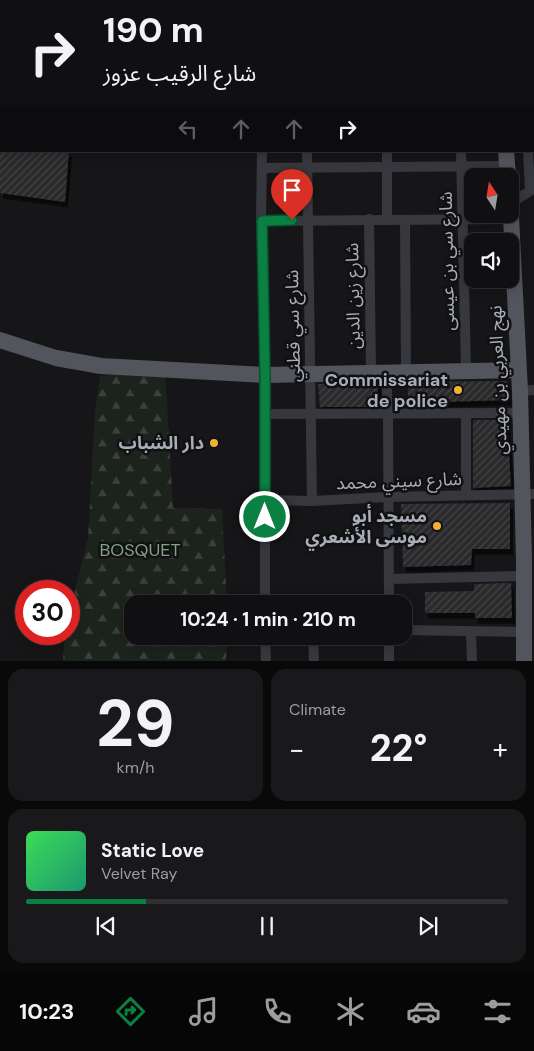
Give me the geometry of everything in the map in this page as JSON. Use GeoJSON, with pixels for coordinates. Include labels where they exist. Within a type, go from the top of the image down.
{"type":"FeatureCollection","features":[{"type":"Feature","properties":{"kind":"main road","name":"نهج العربي بن مهيدي"},"geometry":{"type":"LineString","coordinates":[[512,223],[518,370],[527,390],[520,413],[528,494],[527,570],[523,632],[524,661]]}},
{"type":"Feature","properties":{"kind":"main road"},"geometry":{"type":"LineString","coordinates":[[0,340],[56,358],[101,366],[265,375],[518,370]]}},
{"type":"Feature","properties":{"kind":"street"},"geometry":{"type":"LineString","coordinates":[[262,152],[266,500],[265,595]]}},
{"type":"Feature","properties":{"kind":"street","name":"شارع سي قطني"},"geometry":{"type":"LineString","coordinates":[[307,152],[312,501]]}},
{"type":"Feature","properties":{"kind":"street"},"geometry":{"type":"LineString","coordinates":[[387,152],[387,220]]}},
{"type":"Feature","properties":{"kind":"street","name":"شارع سي بن عيسى"},"geometry":{"type":"LineString","coordinates":[[461,152],[466,370]]}},
{"type":"Feature","properties":{"kind":"street"},"geometry":{"type":"LineString","coordinates":[[519,203],[530,191],[528,152]]}},
{"type":"Feature","properties":{"kind":"street"},"geometry":{"type":"LineString","coordinates":[[262,168],[461,167],[507,164]]}},
{"type":"Feature","properties":{"kind":"street","name":"شارع زين الدين"},"geometry":{"type":"LineString","coordinates":[[369,219],[378,372],[388,414],[389,595]]}},
{"type":"Feature","properties":{"kind":"street"},"geometry":{"type":"LineString","coordinates":[[262,221],[462,219]]}},
{"type":"Feature","properties":{"kind":"street"},"geometry":{"type":"LineString","coordinates":[[405,220],[406,371]]}},
{"type":"Feature","properties":{"kind":"street"},"geometry":{"type":"LineString","coordinates":[[466,413],[466,495]]}},
{"type":"Feature","properties":{"kind":"street"},"geometry":{"type":"LineString","coordinates":[[265,414],[520,413]]}},
{"type":"Feature","properties":{"kind":"street","name":"شارع سيني محمد"},"geometry":{"type":"LineString","coordinates":[[266,500],[312,501],[387,497],[528,494]]}},
{"type":"Feature","properties":{"kind":"street"},"geometry":{"type":"LineString","coordinates":[[389,579],[527,570]]}},
{"type":"Feature","properties":{"kind":"street"},"geometry":{"type":"LineString","coordinates":[[412,630],[523,632]]}},
{"type":"Feature","properties":{"kind":"street"},"geometry":{"type":"LineString","coordinates":[[471,632],[472,661]]}},
{"type":"Feature","properties":{"kind":"street"},"geometry":{"type":"LineString","coordinates":[[265,645],[266,661]]}},
{"type":"Feature","properties":{"kind":"street"},"geometry":{"type":"LineString","coordinates":[[313,645],[314,661]]}},
{"type":"Feature","properties":{"kind":"street"},"geometry":{"type":"LineString","coordinates":[[389,645],[389,661]]}},
{"type":"Feature","properties":{"kind":"green space","name":"BOSQUET"},"geometry":{"type":"Polygon","coordinates":[[[165,369],[173,508],[222,509],[227,595],[124,595],[124,645],[227,645],[226,661],[63,661],[64,645],[80,645],[80,580],[78,580],[88,538],[95,412],[100,376],[165,369]]]}},
{"type":"Feature","properties":{"kind":"building"},"geometry":{"type":"Polygon","coordinates":[[[0,152],[69,152],[65,202],[0,193],[0,152]]]}},
{"type":"Feature","properties":{"kind":"building","name":"Commissariat de police"},"geometry":{"type":"Polygon","coordinates":[[[507,381],[509,400],[408,403],[408,382],[507,381]]]}},
{"type":"Feature","properties":{"kind":"building"},"geometry":{"type":"Polygon","coordinates":[[[378,383],[378,407],[320,407],[318,384],[378,383]]]}},
{"type":"Feature","properties":{"kind":"building"},"geometry":{"type":"Polygon","coordinates":[[[473,420],[507,420],[511,486],[473,488],[473,420]]]}},
{"type":"Feature","properties":{"kind":"building","name":"مسجد أبو موسى الأشعري"},"geometry":{"type":"Polygon","coordinates":[[[510,503],[510,549],[472,549],[471,565],[403,567],[401,504],[510,503]]]}},
{"type":"Feature","properties":{"kind":"building"},"geometry":{"type":"Polygon","coordinates":[[[511,583],[512,618],[475,618],[475,613],[425,613],[425,592],[474,591],[474,584],[511,583]]]}},
{"type":"Feature","properties":{"kind":"place","name":"Commissariat de police"},"geometry":{"type":"Point","coordinates":[458,390]}},
{"type":"Feature","properties":{"kind":"place","name":"دار الشباب"},"geometry":{"type":"Point","coordinates":[214,443]}},
{"type":"Feature","properties":{"kind":"place","name":"مسجد أبو موسى الأشعري"},"geometry":{"type":"Point","coordinates":[437,526]}},
{"type":"Feature","properties":{"kind":"route"},"geometry":{"type":"LineString","coordinates":[[265,517],[262,221],[292,220]]}}]}
